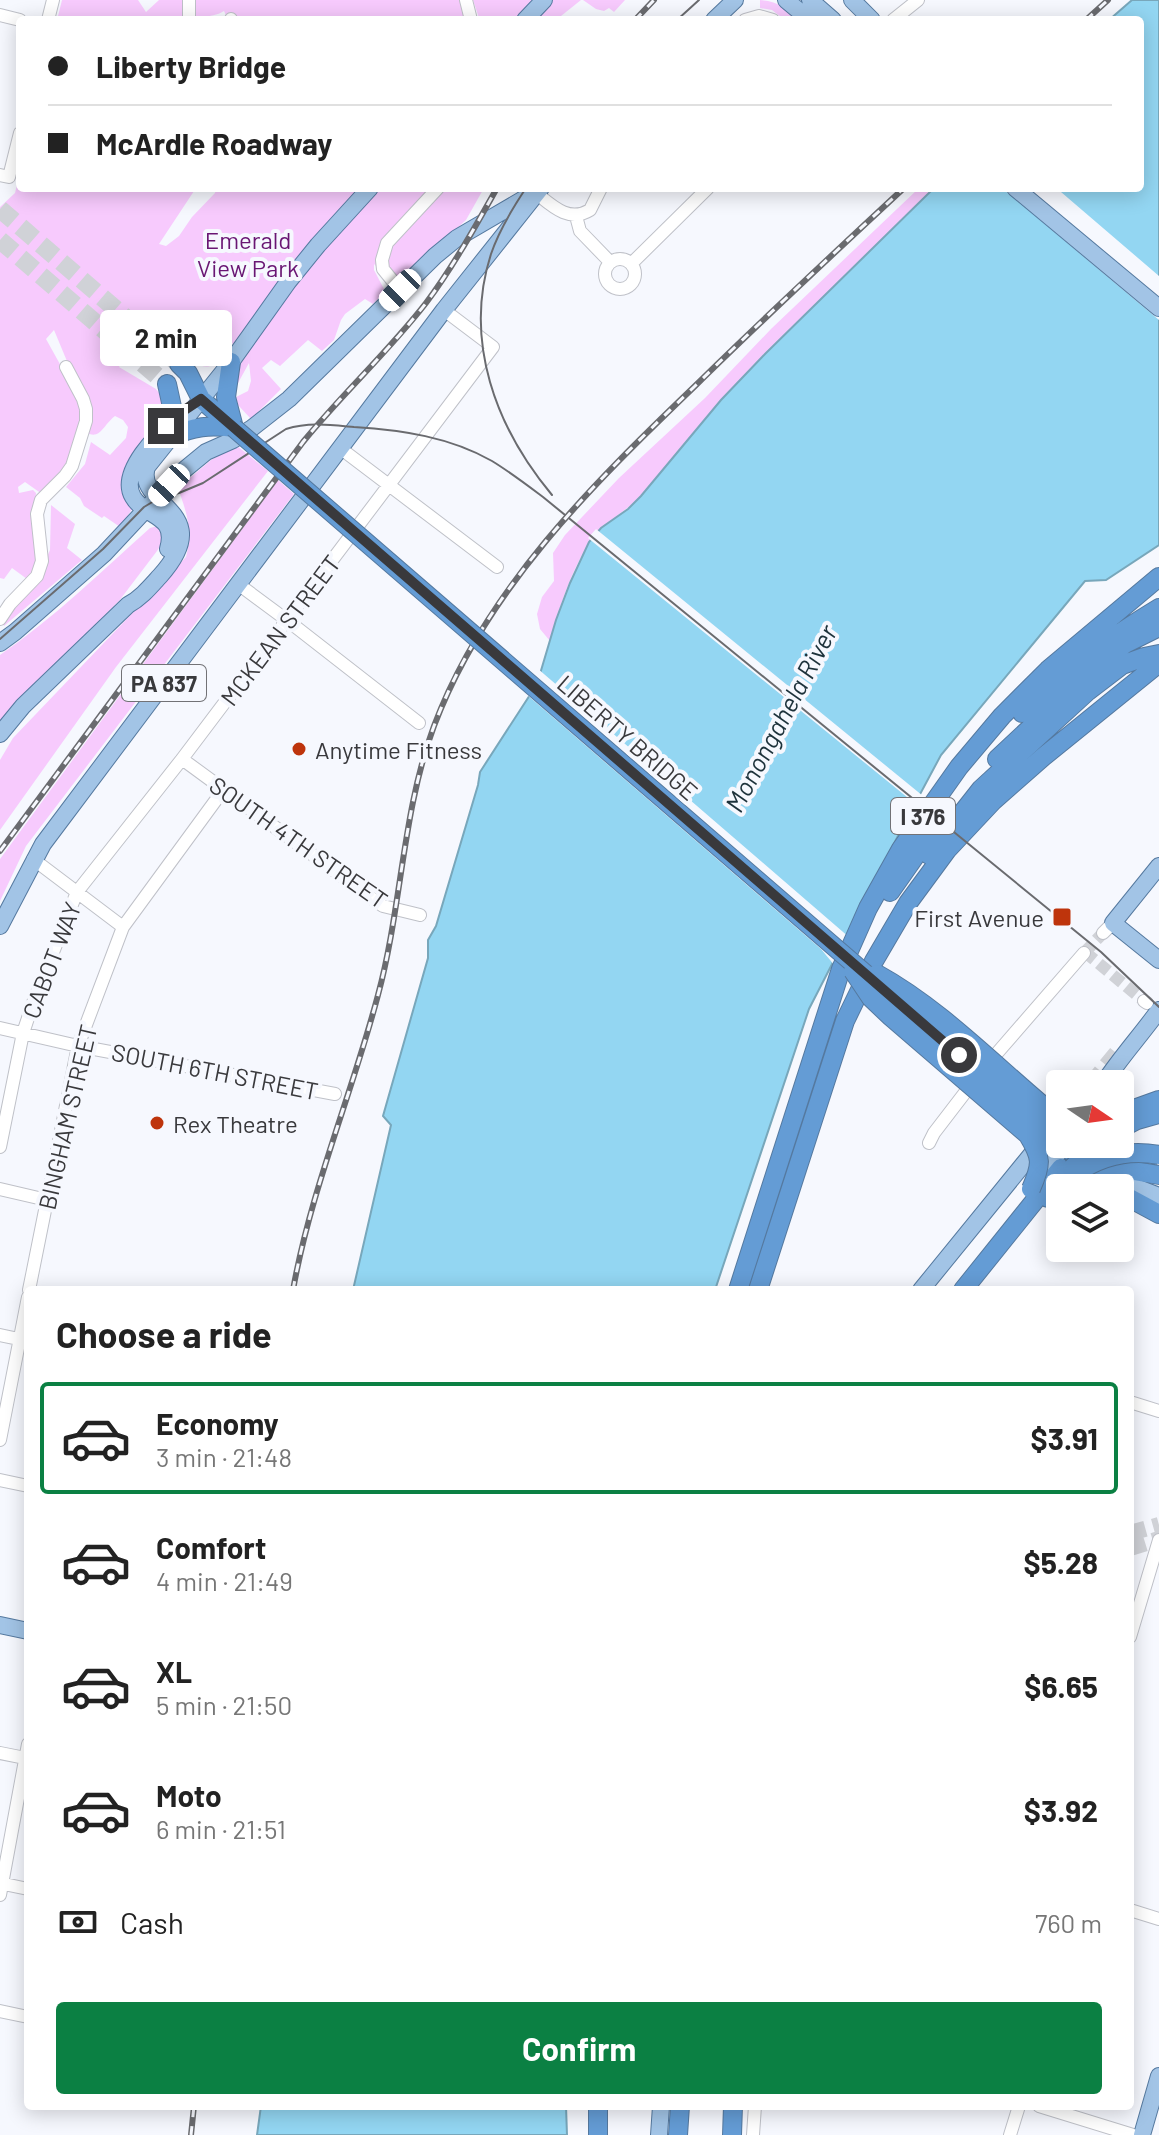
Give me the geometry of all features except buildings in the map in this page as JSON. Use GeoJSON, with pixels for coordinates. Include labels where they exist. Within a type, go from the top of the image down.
{"type":"FeatureCollection","features":[{"type":"Feature","properties":{"kind":"highway"},"geometry":{"type":"LineString","coordinates":[[201,399],[184,395],[165,383],[172,407],[169,432],[184,431],[216,413],[227,386],[231,362]]}},
{"type":"Feature","properties":{"kind":"highway"},"geometry":{"type":"LineString","coordinates":[[179,364],[188,373],[201,399],[234,428]]}},
{"type":"Feature","properties":{"kind":"highway"},"geometry":{"type":"LineString","coordinates":[[216,413],[234,428]]}},
{"type":"Feature","properties":{"kind":"highway","name":"LIBERTY BRIDGE"},"geometry":{"type":"LineString","coordinates":[[234,428],[1046,1130]]}},
{"type":"Feature","properties":{"kind":"highway","name":"I 376"},"geometry":{"type":"LineString","coordinates":[[739,1286],[829,1000],[854,937],[884,878],[925,812],[979,741],[1065,655],[1159,577]]}},
{"type":"Feature","properties":{"kind":"highway"},"geometry":{"type":"LineString","coordinates":[[805,1080],[852,967],[890,892],[945,804],[1017,717],[1098,647],[1159,608]]}},
{"type":"Feature","properties":{"kind":"highway"},"geometry":{"type":"LineString","coordinates":[[890,892],[969,789],[1061,698],[1125,644],[1159,627]]}},
{"type":"Feature","properties":{"kind":"highway"},"geometry":{"type":"LineString","coordinates":[[759,1286],[845,1021],[869,957],[884,925],[919,868],[992,778],[1101,679],[1133,660],[1156,661]]}},
{"type":"Feature","properties":{"kind":"highway"},"geometry":{"type":"LineString","coordinates":[[843,955],[896,984],[1046,1108]]}},
{"type":"Feature","properties":{"kind":"highway"},"geometry":{"type":"LineString","coordinates":[[843,955],[871,998],[1031,1143],[1038,1153],[1040,1163],[1031,1189],[1000,1229],[964,1286]]}},
{"type":"Feature","properties":{"kind":"highway"},"geometry":{"type":"LineString","coordinates":[[1134,1109],[1159,1100]]}},
{"type":"Feature","properties":{"kind":"highway"},"geometry":{"type":"LineString","coordinates":[[1134,1122],[1159,1114]]}},
{"type":"Feature","properties":{"kind":"highway"},"geometry":{"type":"LineString","coordinates":[[1031,1143],[1046,1146]]}},
{"type":"Feature","properties":{"kind":"highway"},"geometry":{"type":"LineString","coordinates":[[1084,1174],[1092,1163],[1114,1155],[1137,1152],[1159,1155]]}},
{"type":"Feature","properties":{"kind":"highway"},"geometry":{"type":"LineString","coordinates":[[1134,1175],[1159,1175]]}},
{"type":"Feature","properties":{"kind":"highway"},"geometry":{"type":"LineString","coordinates":[[978,1286],[1046,1201]]}},
{"type":"Feature","properties":{"kind":"highway"},"geometry":{"type":"LineString","coordinates":[[1134,1201],[1159,1214]]}},
{"type":"Feature","properties":{"kind":"highway"},"geometry":{"type":"LineString","coordinates":[[965,1286],[1046,1210]]}},
{"type":"Feature","properties":{"kind":"highway"},"geometry":{"type":"LineString","coordinates":[[598,2110],[598,2135]]}},
{"type":"Feature","properties":{"kind":"highway"},"geometry":{"type":"LineString","coordinates":[[678,2135],[680,2110]]}},
{"type":"Feature","properties":{"kind":"highway"},"geometry":{"type":"LineString","coordinates":[[732,2135],[733,2110]]}},
{"type":"Feature","properties":{"kind":"highway"},"geometry":{"type":"LineString","coordinates":[[745,2110],[745,2135]]}},
{"type":"Feature","properties":{"kind":"main road"},"geometry":{"type":"LineString","coordinates":[[529,16],[544,0]]}},
{"type":"Feature","properties":{"kind":"main road"},"geometry":{"type":"LineString","coordinates":[[718,16],[735,0]]}},
{"type":"Feature","properties":{"kind":"main road"},"geometry":{"type":"LineString","coordinates":[[786,0],[805,16]]}},
{"type":"Feature","properties":{"kind":"main road"},"geometry":{"type":"LineString","coordinates":[[796,0],[828,14]]}},
{"type":"Feature","properties":{"kind":"main road"},"geometry":{"type":"LineString","coordinates":[[810,0],[828,14]]}},
{"type":"Feature","properties":{"kind":"main road"},"geometry":{"type":"LineString","coordinates":[[852,0],[868,16]]}},
{"type":"Feature","properties":{"kind":"main road"},"geometry":{"type":"LineString","coordinates":[[0,734],[23,706],[128,605],[160,561],[170,537],[147,484],[147,467],[183,411],[201,399],[288,282],[366,192]]}},
{"type":"Feature","properties":{"kind":"main road"},"geometry":{"type":"LineString","coordinates":[[0,643],[157,507],[178,475],[206,452],[252,428],[289,399],[457,238],[535,192]]}},
{"type":"Feature","properties":{"kind":"main road","name":"PA 837"},"geometry":{"type":"LineString","coordinates":[[0,926],[33,859],[101,764],[536,192]]}},
{"type":"Feature","properties":{"kind":"main road"},"geometry":{"type":"LineString","coordinates":[[1020,192],[1159,308]]}},
{"type":"Feature","properties":{"kind":"main road"},"geometry":{"type":"LineString","coordinates":[[1037,192],[1159,294]]}},
{"type":"Feature","properties":{"kind":"main road"},"geometry":{"type":"LineString","coordinates":[[1159,866],[1108,928],[1159,960]]}},
{"type":"Feature","properties":{"kind":"main road"},"geometry":{"type":"LineString","coordinates":[[1123,1070],[1139,1038],[1150,1004]]}},
{"type":"Feature","properties":{"kind":"main road"},"geometry":{"type":"LineString","coordinates":[[1112,1070],[1139,1038]]}},
{"type":"Feature","properties":{"kind":"main road"},"geometry":{"type":"LineString","coordinates":[[924,1286],[1031,1143]]}},
{"type":"Feature","properties":{"kind":"main road"},"geometry":{"type":"LineString","coordinates":[[1031,1189],[1052,1158]]}},
{"type":"Feature","properties":{"kind":"main road"},"geometry":{"type":"LineString","coordinates":[[1134,1186],[1159,1196]]}},
{"type":"Feature","properties":{"kind":"main road"},"geometry":{"type":"LineString","coordinates":[[0,1625],[24,1630]]}},
{"type":"Feature","properties":{"kind":"main road"},"geometry":{"type":"LineString","coordinates":[[1142,2135],[1159,2076]]}},
{"type":"Feature","properties":{"kind":"main road"},"geometry":{"type":"LineString","coordinates":[[659,2135],[661,2110]]}},
{"type":"Feature","properties":{"kind":"street"},"geometry":{"type":"LineString","coordinates":[[898,16],[918,0]]}},
{"type":"Feature","properties":{"kind":"street"},"geometry":{"type":"LineString","coordinates":[[4,176],[16,144]]}},
{"type":"Feature","properties":{"kind":"street"},"geometry":{"type":"LineString","coordinates":[[400,290],[383,269],[383,251],[434,192]]}},
{"type":"Feature","properties":{"kind":"street"},"geometry":{"type":"LineString","coordinates":[[540,192],[564,213],[576,216],[590,210],[599,192]]}},
{"type":"Feature","properties":{"kind":"street"},"geometry":{"type":"LineString","coordinates":[[631,264],[704,192]]}},
{"type":"Feature","properties":{"kind":"street"},"geometry":{"type":"LineString","coordinates":[[576,216],[580,231],[610,262]]}},
{"type":"Feature","properties":{"kind":"street"},"geometry":{"type":"LineString","coordinates":[[619,258],[631,264],[635,273],[633,282],[626,288],[616,288],[608,283],[605,270],[610,262],[619,258]]}},
{"type":"Feature","properties":{"kind":"street","name":"MCKEAN STREET"},"geometry":{"type":"LineString","coordinates":[[182,759],[493,347],[444,310]]}},
{"type":"Feature","properties":{"kind":"street"},"geometry":{"type":"LineString","coordinates":[[0,619],[37,576],[42,561],[37,514],[41,500],[72,466],[86,421],[83,399],[66,367]]}},
{"type":"Feature","properties":{"kind":"street"},"geometry":{"type":"LineString","coordinates":[[340,448],[497,567]]}},
{"type":"Feature","properties":{"kind":"street"},"geometry":{"type":"LineString","coordinates":[[238,584],[419,723]]}},
{"type":"Feature","properties":{"kind":"street","name":"SOUTH 4TH STREET"},"geometry":{"type":"LineString","coordinates":[[182,759],[383,906],[420,915]]}},
{"type":"Feature","properties":{"kind":"street","name":"CABOT WAY"},"geometry":{"type":"LineString","coordinates":[[0,1147],[23,1033],[77,892],[182,759]]}},
{"type":"Feature","properties":{"kind":"street","name":"BINGHAM STREET"},"geometry":{"type":"LineString","coordinates":[[30,1286],[78,1046],[123,927],[224,789]]}},
{"type":"Feature","properties":{"kind":"street"},"geometry":{"type":"LineString","coordinates":[[33,859],[123,927]]}},
{"type":"Feature","properties":{"kind":"street"},"geometry":{"type":"LineString","coordinates":[[998,1052],[1084,953]]}},
{"type":"Feature","properties":{"kind":"street","name":"SOUTH 6TH STREET"},"geometry":{"type":"LineString","coordinates":[[0,1028],[78,1046],[335,1094]]}},
{"type":"Feature","properties":{"kind":"street"},"geometry":{"type":"LineString","coordinates":[[929,1143],[967,1090]]}},
{"type":"Feature","properties":{"kind":"street"},"geometry":{"type":"LineString","coordinates":[[0,1189],[47,1200]]}},
{"type":"Feature","properties":{"kind":"street"},"geometry":{"type":"LineString","coordinates":[[0,1335],[24,1340],[0,1440]]}},
{"type":"Feature","properties":{"kind":"street"},"geometry":{"type":"LineString","coordinates":[[1134,1403],[1159,1411]]}},
{"type":"Feature","properties":{"kind":"street"},"geometry":{"type":"LineString","coordinates":[[0,1480],[24,1485]]}},
{"type":"Feature","properties":{"kind":"street"},"geometry":{"type":"LineString","coordinates":[[1134,1624],[1159,1540]]}},
{"type":"Feature","properties":{"kind":"street"},"geometry":{"type":"LineString","coordinates":[[0,1753],[24,1758]]}},
{"type":"Feature","properties":{"kind":"street"},"geometry":{"type":"LineString","coordinates":[[24,1763],[1,1887],[24,1889]]}},
{"type":"Feature","properties":{"kind":"street"},"geometry":{"type":"LineString","coordinates":[[1134,1911],[1159,1919]]}},
{"type":"Feature","properties":{"kind":"street"},"geometry":{"type":"LineString","coordinates":[[0,2011],[24,2016]]}},
{"type":"Feature","properties":{"kind":"street"},"geometry":{"type":"LineString","coordinates":[[753,2135],[755,2110]]}},
{"type":"Feature","properties":{"kind":"street"},"geometry":{"type":"LineString","coordinates":[[1010,2135],[1018,2110]]}},
{"type":"Feature","properties":{"kind":"street"},"geometry":{"type":"LineString","coordinates":[[1068,2110],[1133,2135]]}},
{"type":"Feature","properties":{"kind":"green space"},"geometry":{"type":"Polygon","coordinates":[[[62,0],[138,0],[146,12],[159,0],[461,0],[465,16],[226,16],[224,11],[212,16],[58,16],[62,0]]]}},
{"type":"Feature","properties":{"kind":"green space"},"geometry":{"type":"Polygon","coordinates":[[[473,0],[581,0],[561,16],[478,16],[473,0]]]}},
{"type":"Feature","properties":{"kind":"green space"},"geometry":{"type":"Polygon","coordinates":[[[583,0],[625,0],[614,12],[609,8],[604,11],[596,9],[583,0]]]}},
{"type":"Feature","properties":{"kind":"green space"},"geometry":{"type":"Polygon","coordinates":[[[760,0],[772,2],[796,16],[780,16],[772,10],[760,8],[760,0]]]}},
{"type":"Feature","properties":{"kind":"green space","name":"Emerald View Park"},"geometry":{"type":"Polygon","coordinates":[[[16,189],[16,192],[193,192],[159,244],[166,246],[179,236],[215,192],[482,192],[466,220],[395,286],[374,264],[384,289],[381,296],[373,304],[365,299],[345,314],[334,340],[322,351],[308,340],[280,366],[271,360],[262,368],[281,389],[251,419],[238,405],[236,397],[248,391],[251,381],[249,363],[238,383],[238,364],[244,352],[233,343],[217,362],[204,366],[189,358],[157,323],[135,342],[119,367],[156,389],[163,398],[158,416],[125,466],[132,472],[137,502],[120,527],[84,506],[80,498],[66,487],[85,464],[91,442],[110,455],[126,438],[128,427],[115,416],[96,434],[79,429],[74,436],[78,438],[74,454],[42,494],[25,482],[18,487],[19,493],[33,490],[36,493],[32,521],[36,556],[27,579],[12,568],[4,579],[0,578],[0,207],[16,189]],[[54,330],[46,339],[61,366],[69,366],[54,330]]]}},
{"type":"Feature","properties":{"kind":"green space"},"geometry":{"type":"Polygon","coordinates":[[[915,192],[930,192],[765,354],[721,400],[641,496],[593,538],[570,581],[550,641],[540,629],[537,614],[542,597],[554,581],[553,553],[565,535],[771,329],[915,192]]]}},
{"type":"Feature","properties":{"kind":"green space"},"geometry":{"type":"Polygon","coordinates":[[[236,445],[268,471],[116,667],[0,830],[0,760],[13,738],[186,557],[188,522],[178,488],[211,460],[236,445]]]}},
{"type":"Feature","properties":{"kind":"green space"},"geometry":{"type":"Polygon","coordinates":[[[278,480],[294,494],[26,846],[0,901],[0,859],[278,480]]]}},
{"type":"Feature","properties":{"kind":"green space"},"geometry":{"type":"Polygon","coordinates":[[[51,505],[75,524],[67,548],[82,560],[4,626],[4,618],[42,568],[50,550],[51,505]]]}},
{"type":"Feature","properties":{"kind":"green space"},"geometry":{"type":"Polygon","coordinates":[[[158,526],[162,530],[162,543],[119,601],[0,725],[0,655],[59,610],[150,528],[158,526]]]}},
{"type":"Feature","properties":{"kind":"water","name":"Monongahela River"},"geometry":{"type":"Polygon","coordinates":[[[1132,0],[1159,0],[1159,545],[1106,580],[1085,581],[941,755],[809,1009],[716,1286],[354,1286],[391,1125],[383,1116],[428,958],[428,940],[436,926],[480,772],[537,684],[556,620],[589,542],[601,528],[641,496],[721,400],[930,192],[1144,192],[1144,16],[1114,16],[1132,0]]]}},
{"type":"Feature","properties":{"kind":"water"},"geometry":{"type":"Polygon","coordinates":[[[260,2110],[566,2110],[567,2135],[257,2135],[260,2110]]]}},
{"type":"Feature","properties":{"kind":"pier"},"geometry":{"type":"Polygon","coordinates":[[[1007,192],[1061,192],[1159,276],[1159,320],[1007,192]]]}},
{"type":"Feature","properties":{"kind":"pier"},"geometry":{"type":"Polygon","coordinates":[[[596,529],[923,796],[918,806],[588,538],[596,529]]]}},
{"type":"Feature","properties":{"kind":"pier"},"geometry":{"type":"Polygon","coordinates":[[[537,668],[850,938],[835,966],[821,949],[526,694],[534,682],[537,668]]]}},
{"type":"Feature","properties":{"kind":"tunnel"},"geometry":{"type":"LineString","coordinates":[[0,209],[179,364]]}},
{"type":"Feature","properties":{"kind":"tunnel"},"geometry":{"type":"LineString","coordinates":[[0,240],[164,382]]}},
{"type":"Feature","properties":{"kind":"tunnel"},"geometry":{"type":"LineString","coordinates":[[1084,953],[1103,933]]}},
{"type":"Feature","properties":{"kind":"tunnel"},"geometry":{"type":"LineString","coordinates":[[1085,952],[1144,1001]]}},
{"type":"Feature","properties":{"kind":"tunnel"},"geometry":{"type":"LineString","coordinates":[[1102,1070],[1118,1051]]}},
{"type":"Feature","properties":{"kind":"tunnel"},"geometry":{"type":"LineString","coordinates":[[1134,1532],[1159,1525]]}},
{"type":"Feature","properties":{"kind":"tunnel"},"geometry":{"type":"LineString","coordinates":[[1134,1547],[1159,1539]]}},
{"type":"Feature","properties":{"kind":"tram line"},"geometry":{"type":"LineString","coordinates":[[681,16],[699,0]]}},
{"type":"Feature","properties":{"kind":"tram line"},"geometry":{"type":"LineString","coordinates":[[524,192],[506,220],[491,254],[483,287],[483,351],[501,412],[532,469],[552,495]]}},
{"type":"Feature","properties":{"kind":"tram line"},"geometry":{"type":"LineString","coordinates":[[0,639],[103,549],[144,507],[159,498],[203,483],[286,429],[337,425],[390,430],[443,440],[492,461],[543,497],[1101,952],[1159,1007]]}},
{"type":"Feature","properties":{"kind":"railway"},"geometry":{"type":"LineString","coordinates":[[639,16],[654,0]]}},
{"type":"Feature","properties":{"kind":"railway"},"geometry":{"type":"LineString","coordinates":[[1090,16],[1108,0]]}},
{"type":"Feature","properties":{"kind":"railway"},"geometry":{"type":"LineString","coordinates":[[0,851],[303,442],[426,303],[455,261],[495,192]]}},
{"type":"Feature","properties":{"kind":"railway"},"geometry":{"type":"LineString","coordinates":[[294,1286],[310,1215],[378,995],[423,759],[456,676],[482,629],[545,542],[618,461],[900,192]]}},
{"type":"Feature","properties":{"kind":"railway"},"geometry":{"type":"LineString","coordinates":[[191,2135],[194,2110]]}},
{"type":"Feature","properties":{"kind":"place","name":"Anytime Fitness"},"geometry":{"type":"Point","coordinates":[299,749]}},
{"type":"Feature","properties":{"kind":"place","name":"First Avenue"},"geometry":{"type":"Point","coordinates":[1062,917]}},
{"type":"Feature","properties":{"kind":"place","name":"Rex Theatre"},"geometry":{"type":"Point","coordinates":[157,1123]}},
{"type":"Feature","properties":{"kind":"route"},"geometry":{"type":"LineString","coordinates":[[166,426],[201,399],[959,1055]]}}]}
